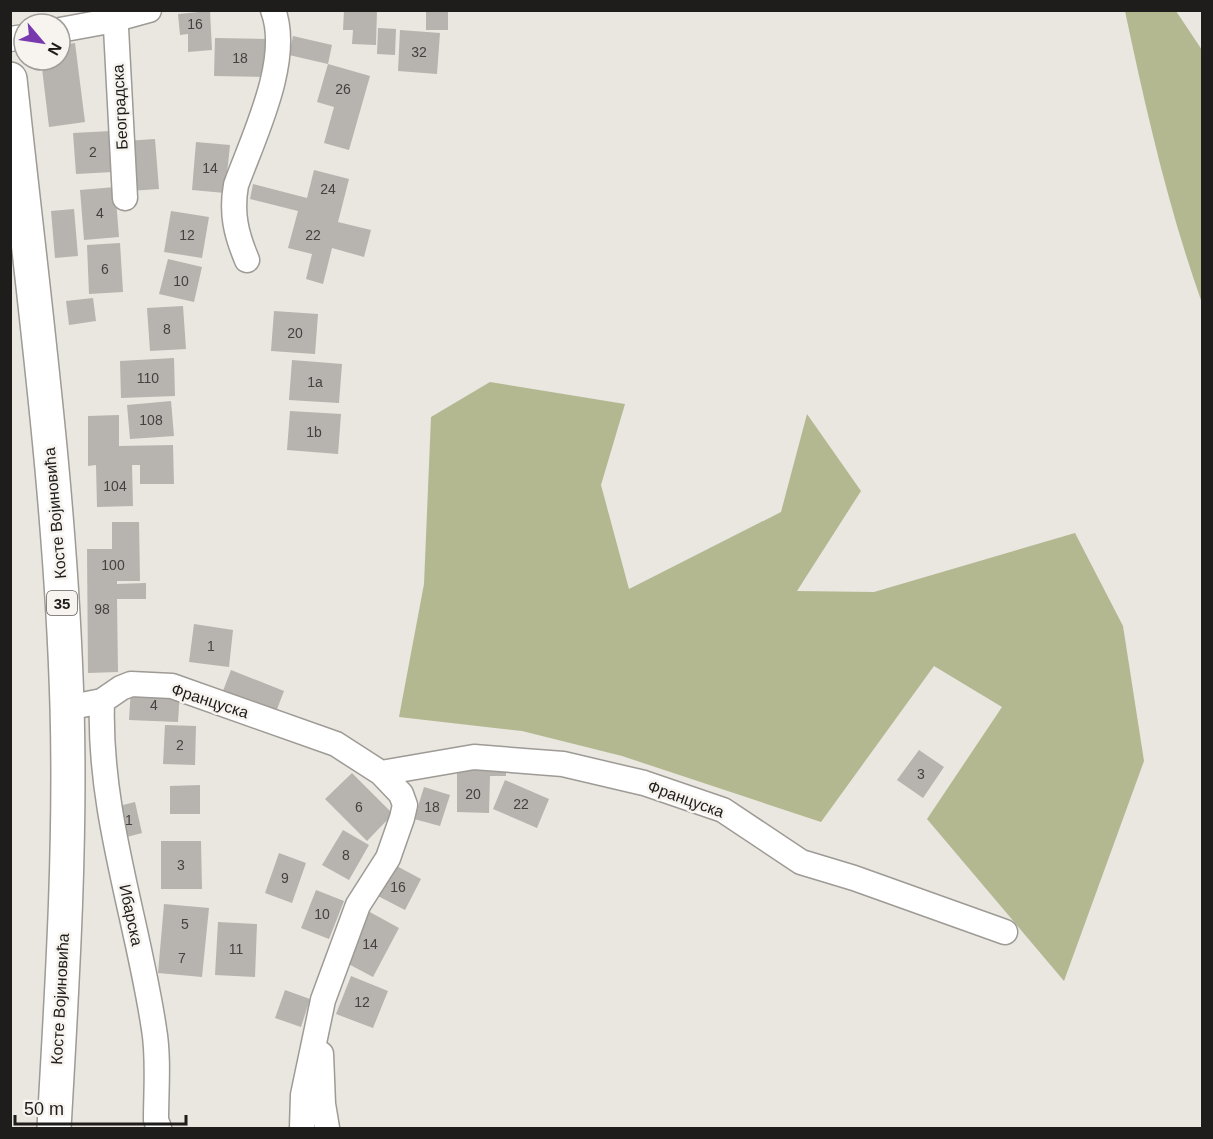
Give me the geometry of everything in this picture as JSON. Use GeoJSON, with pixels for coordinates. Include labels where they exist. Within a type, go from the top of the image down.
{"type":"FeatureCollection","features":[{"type":"Feature","properties":{"kind":"main road","name":"Косте Војиновића"},"geometry":{"type":"LineString","coordinates":[[10,79],[56,519],[67,708],[66,862],[54,1128]]}},
{"type":"Feature","properties":{"kind":"street"},"geometry":{"type":"LineString","coordinates":[[72,28],[149,10]]}},
{"type":"Feature","properties":{"kind":"street"},"geometry":{"type":"LineString","coordinates":[[247,260],[234,223],[233,202],[236,185],[274,75],[278,42],[277,21],[273,10]]}},
{"type":"Feature","properties":{"kind":"street","name":"Београдска"},"geometry":{"type":"LineString","coordinates":[[108,21],[114,23],[116,28],[125,198]]}},
{"type":"Feature","properties":{"kind":"street","name":"Француска"},"geometry":{"type":"LineString","coordinates":[[67,708],[102,701],[131,684],[172,686],[336,744],[381,774],[401,794],[405,805],[388,858],[358,905],[323,1000],[303,1095],[302,1128]]}},
{"type":"Feature","properties":{"kind":"street","name":"Ибарска"},"geometry":{"type":"LineString","coordinates":[[102,701],[101,730],[116,844],[154,1030],[156,1120],[159,1128]]}},
{"type":"Feature","properties":{"kind":"street","name":"Француска"},"geometry":{"type":"LineString","coordinates":[[381,774],[474,757],[563,764],[644,783],[723,810],[801,862],[865,881],[1005,932]]}},
{"type":"Feature","properties":{"kind":"street"},"geometry":{"type":"LineString","coordinates":[[312,1056],[316,1052],[322,1054],[323,1058],[323,1104],[327,1128]]}},
{"type":"Feature","properties":{"kind":"green space"},"geometry":{"type":"Polygon","coordinates":[[[1125,11],[1176,11],[1202,50],[1202,303],[1159,158],[1125,11]]]}},
{"type":"Feature","properties":{"kind":"green space"},"geometry":{"type":"Polygon","coordinates":[[[490,382],[625,404],[601,485],[629,589],[781,512],[807,414],[861,491],[797,591],[874,592],[1075,533],[1123,626],[1144,761],[1064,981],[927,819],[1002,707],[934,666],[821,822],[622,756],[522,731],[399,717],[424,584],[431,417],[490,382]]]}},
{"type":"Feature","properties":{"kind":"building"},"geometry":{"type":"Polygon","coordinates":[[[344,10],[377,10],[376,45],[352,44],[353,30],[343,30],[344,10]]]}},
{"type":"Feature","properties":{"kind":"building"},"geometry":{"type":"Polygon","coordinates":[[[426,10],[448,10],[448,30],[426,30],[426,10]]]}},
{"type":"Feature","properties":{"kind":"building"},"geometry":{"type":"Polygon","coordinates":[[[210,11],[212,50],[188,52],[188,34],[180,35],[178,14],[210,11]]]}},
{"type":"Feature","properties":{"kind":"building"},"geometry":{"type":"Polygon","coordinates":[[[378,28],[396,29],[395,55],[377,54],[378,28]]]}},
{"type":"Feature","properties":{"kind":"building"},"geometry":{"type":"Polygon","coordinates":[[[400,30],[440,33],[437,74],[398,71],[400,30]]]}},
{"type":"Feature","properties":{"kind":"building"},"geometry":{"type":"Polygon","coordinates":[[[293,36],[332,45],[328,64],[289,55],[293,36]]]}},
{"type":"Feature","properties":{"kind":"building"},"geometry":{"type":"Polygon","coordinates":[[[215,38],[266,39],[265,77],[214,76],[215,38]]]}},
{"type":"Feature","properties":{"kind":"building"},"geometry":{"type":"Polygon","coordinates":[[[72,43],[75,43],[85,122],[49,127],[42,72],[72,72],[72,43]]]}},
{"type":"Feature","properties":{"kind":"building"},"geometry":{"type":"Polygon","coordinates":[[[328,64],[370,76],[349,150],[324,143],[334,107],[317,102],[328,64]]]}},
{"type":"Feature","properties":{"kind":"building"},"geometry":{"type":"Polygon","coordinates":[[[111,131],[113,172],[76,174],[73,133],[111,131]]]}},
{"type":"Feature","properties":{"kind":"building"},"geometry":{"type":"Polygon","coordinates":[[[155,139],[159,189],[129,191],[125,141],[155,139]]]}},
{"type":"Feature","properties":{"kind":"building"},"geometry":{"type":"Polygon","coordinates":[[[196,142],[230,145],[225,193],[192,190],[196,142]]]}},
{"type":"Feature","properties":{"kind":"building"},"geometry":{"type":"Polygon","coordinates":[[[314,170],[349,179],[338,222],[371,230],[364,257],[332,248],[323,284],[306,279],[312,254],[288,248],[298,211],[250,199],[253,184],[307,198],[314,170]]]}},
{"type":"Feature","properties":{"kind":"building"},"geometry":{"type":"Polygon","coordinates":[[[115,187],[119,237],[84,240],[80,190],[115,187]]]}},
{"type":"Feature","properties":{"kind":"building"},"geometry":{"type":"Polygon","coordinates":[[[74,209],[78,256],[55,258],[51,211],[74,209]]]}},
{"type":"Feature","properties":{"kind":"building"},"geometry":{"type":"Polygon","coordinates":[[[171,211],[209,217],[202,258],[164,252],[171,211]]]}},
{"type":"Feature","properties":{"kind":"building"},"geometry":{"type":"Polygon","coordinates":[[[120,243],[123,292],[89,294],[87,245],[120,243]]]}},
{"type":"Feature","properties":{"kind":"building"},"geometry":{"type":"Polygon","coordinates":[[[168,259],[202,267],[194,302],[159,294],[168,259]]]}},
{"type":"Feature","properties":{"kind":"building"},"geometry":{"type":"Polygon","coordinates":[[[93,298],[96,321],[69,325],[66,301],[93,298]]]}},
{"type":"Feature","properties":{"kind":"building"},"geometry":{"type":"Polygon","coordinates":[[[183,306],[186,349],[150,351],[147,308],[183,306]]]}},
{"type":"Feature","properties":{"kind":"building"},"geometry":{"type":"Polygon","coordinates":[[[274,311],[318,314],[315,354],[271,351],[274,311]]]}},
{"type":"Feature","properties":{"kind":"building"},"geometry":{"type":"Polygon","coordinates":[[[174,358],[175,396],[121,398],[120,361],[174,358]]]}},
{"type":"Feature","properties":{"kind":"building"},"geometry":{"type":"Polygon","coordinates":[[[292,360],[342,364],[339,403],[289,400],[292,360]]]}},
{"type":"Feature","properties":{"kind":"building"},"geometry":{"type":"Polygon","coordinates":[[[171,401],[174,436],[130,439],[127,405],[171,401]]]}},
{"type":"Feature","properties":{"kind":"building"},"geometry":{"type":"Polygon","coordinates":[[[290,411],[341,414],[338,454],[287,450],[290,411]]]}},
{"type":"Feature","properties":{"kind":"building"},"geometry":{"type":"Polygon","coordinates":[[[119,415],[119,446],[173,445],[174,484],[140,484],[140,465],[132,465],[133,506],[97,507],[96,465],[88,466],[88,416],[119,415]]]}},
{"type":"Feature","properties":{"kind":"building"},"geometry":{"type":"Polygon","coordinates":[[[112,522],[139,522],[140,581],[117,581],[117,584],[146,583],[146,599],[117,599],[118,672],[88,673],[87,549],[112,549],[112,522]]]}},
{"type":"Feature","properties":{"kind":"building"},"geometry":{"type":"Polygon","coordinates":[[[194,624],[233,630],[229,667],[189,662],[194,624]]]}},
{"type":"Feature","properties":{"kind":"building"},"geometry":{"type":"Polygon","coordinates":[[[231,670],[284,691],[274,717],[221,696],[231,670]]]}},
{"type":"Feature","properties":{"kind":"building"},"geometry":{"type":"Polygon","coordinates":[[[131,688],[180,691],[178,722],[129,720],[131,688]]]}},
{"type":"Feature","properties":{"kind":"building"},"geometry":{"type":"Polygon","coordinates":[[[165,725],[196,726],[195,765],[163,764],[165,725]]]}},
{"type":"Feature","properties":{"kind":"building"},"geometry":{"type":"Polygon","coordinates":[[[919,750],[944,767],[923,798],[897,780],[919,750]]]}},
{"type":"Feature","properties":{"kind":"building"},"geometry":{"type":"Polygon","coordinates":[[[457,765],[506,765],[506,776],[490,776],[489,813],[457,812],[457,765]]]}},
{"type":"Feature","properties":{"kind":"building"},"geometry":{"type":"Polygon","coordinates":[[[352,773],[393,814],[367,841],[325,799],[352,773]]]}},
{"type":"Feature","properties":{"kind":"building"},"geometry":{"type":"Polygon","coordinates":[[[505,780],[549,799],[537,828],[493,809],[505,780]]]}},
{"type":"Feature","properties":{"kind":"building"},"geometry":{"type":"Polygon","coordinates":[[[200,785],[200,814],[170,814],[170,786],[200,785]]]}},
{"type":"Feature","properties":{"kind":"building"},"geometry":{"type":"Polygon","coordinates":[[[424,787],[450,795],[440,826],[414,819],[424,787]]]}},
{"type":"Feature","properties":{"kind":"building"},"geometry":{"type":"Polygon","coordinates":[[[135,802],[142,833],[123,838],[115,807],[135,802]]]}},
{"type":"Feature","properties":{"kind":"building"},"geometry":{"type":"Polygon","coordinates":[[[343,830],[369,845],[349,880],[322,865],[343,830]]]}},
{"type":"Feature","properties":{"kind":"building"},"geometry":{"type":"Polygon","coordinates":[[[161,841],[201,841],[202,889],[161,889],[161,841]]]}},
{"type":"Feature","properties":{"kind":"building"},"geometry":{"type":"Polygon","coordinates":[[[279,853],[306,863],[292,903],[265,893],[279,853]]]}},
{"type":"Feature","properties":{"kind":"building"},"geometry":{"type":"Polygon","coordinates":[[[391,863],[421,879],[405,910],[374,894],[391,863]]]}},
{"type":"Feature","properties":{"kind":"building"},"geometry":{"type":"Polygon","coordinates":[[[316,890],[344,901],[329,939],[301,928],[316,890]]]}},
{"type":"Feature","properties":{"kind":"building"},"geometry":{"type":"Polygon","coordinates":[[[164,904],[209,908],[202,977],[158,973],[164,904]]]}},
{"type":"Feature","properties":{"kind":"building"},"geometry":{"type":"Polygon","coordinates":[[[368,911],[399,928],[373,977],[341,960],[368,911]]]}},
{"type":"Feature","properties":{"kind":"building"},"geometry":{"type":"Polygon","coordinates":[[[218,922],[257,924],[255,977],[215,975],[218,922]]]}},
{"type":"Feature","properties":{"kind":"building"},"geometry":{"type":"Polygon","coordinates":[[[351,976],[388,991],[373,1028],[336,1014],[351,976]]]}},
{"type":"Feature","properties":{"kind":"building"},"geometry":{"type":"Polygon","coordinates":[[[285,990],[310,999],[301,1027],[275,1018],[285,990]]]}}]}
